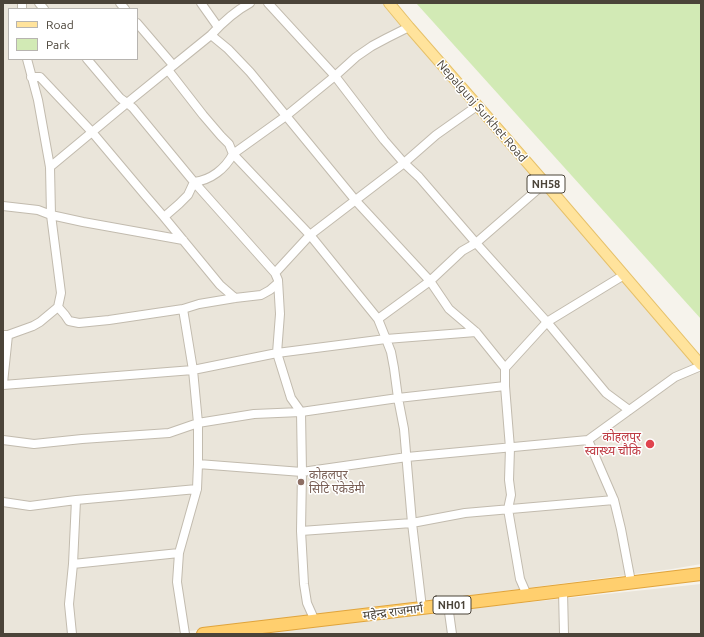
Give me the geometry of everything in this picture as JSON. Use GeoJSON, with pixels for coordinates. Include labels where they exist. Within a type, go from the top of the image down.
{"type":"FeatureCollection","features":[{"type":"Feature","properties":{"kind":"highway","name":"महेन्द्र राजमार्ग"},"geometry":{"type":"LineString","coordinates":[[203,634],[701,574]]}},
{"type":"Feature","properties":{"kind":"main road","name":"Nepalgunj Surkhet Road"},"geometry":{"type":"LineString","coordinates":[[389,3],[701,366]]}},
{"type":"Feature","properties":{"kind":"street"},"geometry":{"type":"LineString","coordinates":[[201,3],[218,27]]}},
{"type":"Feature","properties":{"kind":"street"},"geometry":{"type":"LineString","coordinates":[[50,167],[170,67],[211,35],[218,27],[250,3]]}},
{"type":"Feature","properties":{"kind":"street"},"geometry":{"type":"LineString","coordinates":[[268,3],[335,76],[384,140],[404,163],[419,177],[547,322],[606,393],[629,410]]}},
{"type":"Feature","properties":{"kind":"street"},"geometry":{"type":"LineString","coordinates":[[138,24],[170,67],[202,114],[229,144],[233,154],[310,235],[378,320],[391,352],[404,429],[412,523],[422,608]]}},
{"type":"Feature","properties":{"kind":"street"},"geometry":{"type":"LineString","coordinates":[[194,182],[203,181],[221,170],[229,162],[233,154],[286,116],[356,57],[372,46],[409,27]]}},
{"type":"Feature","properties":{"kind":"street"},"geometry":{"type":"LineString","coordinates":[[211,35],[228,49],[250,72],[356,201],[430,281],[449,309],[476,332],[505,368],[510,448],[509,480],[511,495],[508,509],[520,579],[528,595]]}},
{"type":"Feature","properties":{"kind":"street"},"geometry":{"type":"LineString","coordinates":[[27,60],[38,100],[50,167],[51,214],[61,293],[58,307],[40,322],[33,326],[6,335],[3,384],[193,370],[277,352],[386,339],[476,332]]}},
{"type":"Feature","properties":{"kind":"street"},"geometry":{"type":"LineString","coordinates":[[88,60],[120,98],[133,108],[194,182],[275,272],[278,280],[280,314],[277,352],[291,398],[301,412],[301,531],[304,584],[307,603],[315,621]]}},
{"type":"Feature","properties":{"kind":"street"},"geometry":{"type":"LineString","coordinates":[[32,77],[40,77],[92,132],[220,286],[235,298]]}},
{"type":"Feature","properties":{"kind":"street"},"geometry":{"type":"LineString","coordinates":[[275,272],[310,235],[404,163],[436,135],[477,106]]}},
{"type":"Feature","properties":{"kind":"street"},"geometry":{"type":"LineString","coordinates":[[164,217],[180,204],[188,195],[194,182]]}},
{"type":"Feature","properties":{"kind":"street"},"geometry":{"type":"LineString","coordinates":[[378,320],[430,281],[462,251],[476,243],[545,183]]}},
{"type":"Feature","properties":{"kind":"street"},"geometry":{"type":"LineString","coordinates":[[3,206],[38,210],[82,222],[183,240]]}},
{"type":"Feature","properties":{"kind":"street"},"geometry":{"type":"LineString","coordinates":[[505,368],[547,322],[624,275]]}},
{"type":"Feature","properties":{"kind":"street"},"geometry":{"type":"LineString","coordinates":[[58,307],[69,321],[79,323],[108,320],[183,309],[199,304],[261,295],[278,284]]}},
{"type":"Feature","properties":{"kind":"street"},"geometry":{"type":"LineString","coordinates":[[183,309],[193,370],[198,424],[197,489],[179,553],[177,582],[185,634]]}},
{"type":"Feature","properties":{"kind":"street"},"geometry":{"type":"LineString","coordinates":[[198,464],[302,472],[407,457],[588,440],[675,377],[701,366]]}},
{"type":"Feature","properties":{"kind":"street"},"geometry":{"type":"LineString","coordinates":[[3,440],[34,444],[169,433],[198,424],[254,414],[301,412],[398,398],[505,386]]}},
{"type":"Feature","properties":{"kind":"street"},"geometry":{"type":"LineString","coordinates":[[588,440],[614,500],[631,582]]}},
{"type":"Feature","properties":{"kind":"street"},"geometry":{"type":"LineString","coordinates":[[3,502],[30,506],[76,500],[197,489]]}},
{"type":"Feature","properties":{"kind":"street"},"geometry":{"type":"LineString","coordinates":[[72,634],[69,604],[73,564],[76,500]]}},
{"type":"Feature","properties":{"kind":"street"},"geometry":{"type":"LineString","coordinates":[[301,531],[412,523],[465,513],[614,500]]}},
{"type":"Feature","properties":{"kind":"street"},"geometry":{"type":"LineString","coordinates":[[73,564],[179,553]]}},
{"type":"Feature","properties":{"kind":"street"},"geometry":{"type":"LineString","coordinates":[[562,634],[563,591]]}},
{"type":"Feature","properties":{"kind":"street"},"geometry":{"type":"LineString","coordinates":[[448,605],[452,634]]}},
{"type":"Feature","properties":{"kind":"shaded area"},"geometry":{"type":"Polygon","coordinates":[[[3,3],[384,3],[701,374],[701,564],[292,619],[163,634],[3,634],[3,3]]]}},
{"type":"Feature","properties":{"kind":"shaded area"},"geometry":{"type":"Polygon","coordinates":[[[701,584],[701,634],[251,634],[484,607],[701,584]]]}},
{"type":"Feature","properties":{"kind":"green space"},"geometry":{"type":"Polygon","coordinates":[[[416,3],[701,3],[701,319],[416,3]]]}},
{"type":"Feature","properties":{"kind":"place","name":"कोहलपुर स्वास्थ्य चौकि"},"geometry":{"type":"Point","coordinates":[650,444]}},
{"type":"Feature","properties":{"kind":"place","name":"कोहलपुर सिटि एकेडेमी"},"geometry":{"type":"Point","coordinates":[301,482]}}]}
